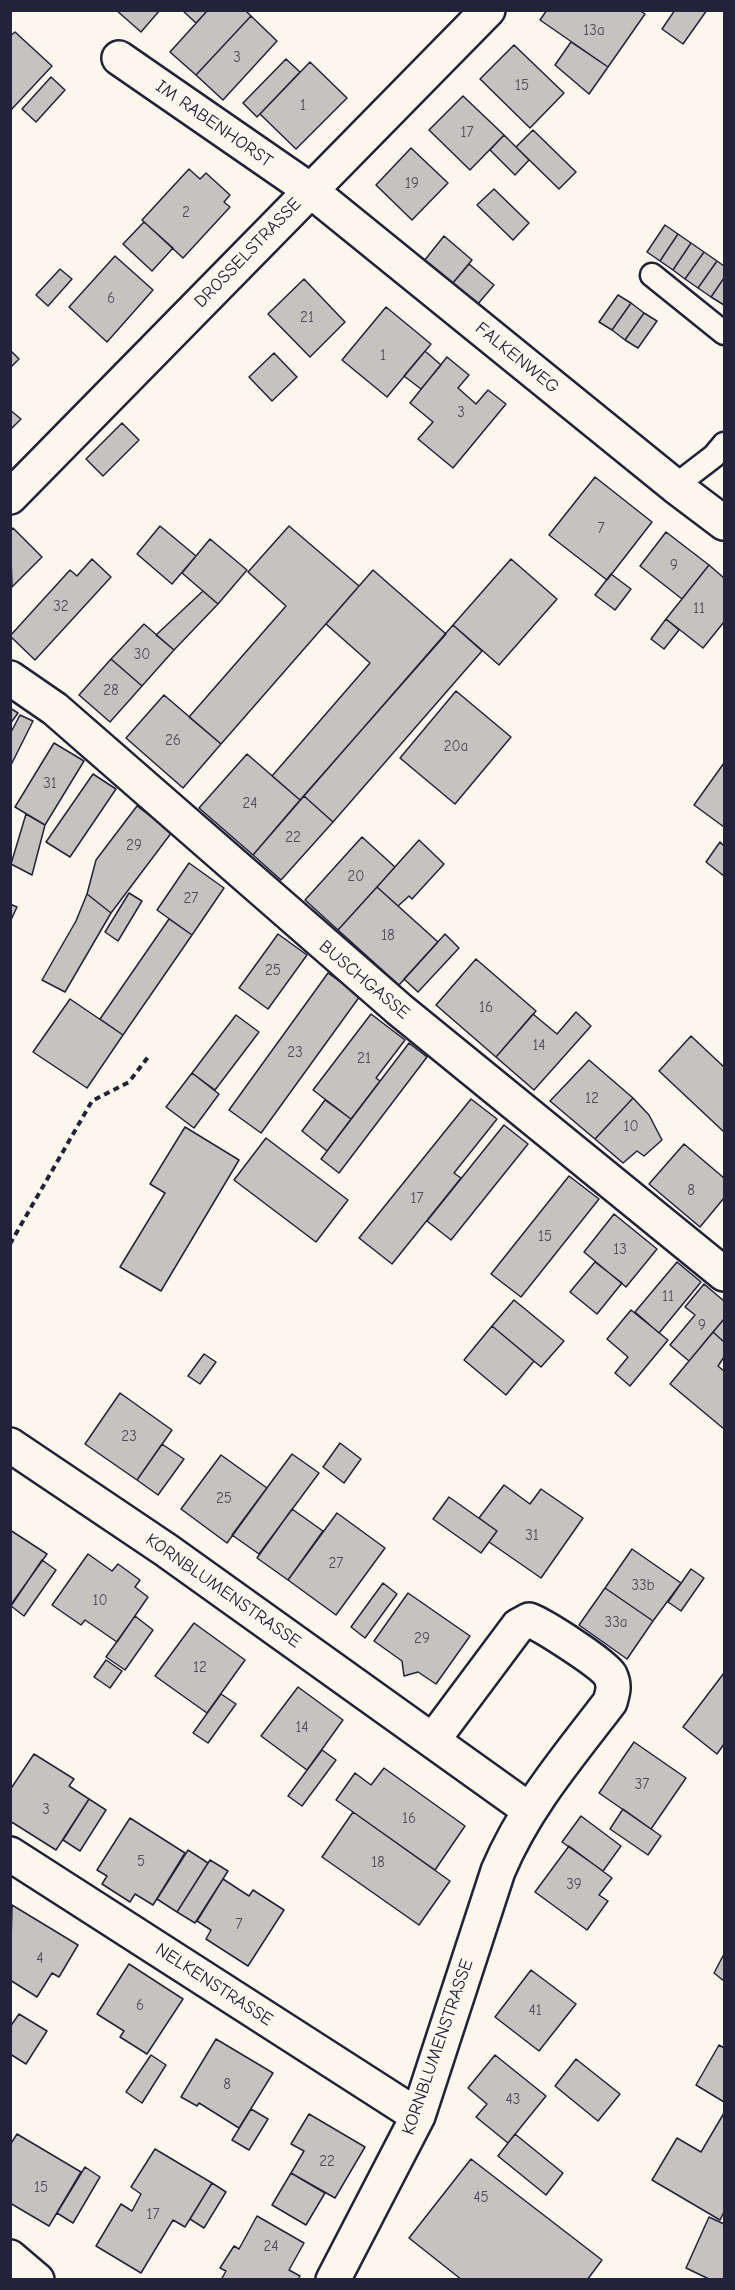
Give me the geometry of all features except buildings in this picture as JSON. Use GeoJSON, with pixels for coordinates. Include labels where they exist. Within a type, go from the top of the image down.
{"type":"FeatureCollection","features":[{"type":"Feature","properties":{"kind":"street","name":"DROSSELSTRASSE"},"geometry":{"type":"LineString","coordinates":[[10,497],[488,10]]}},
{"type":"Feature","properties":{"kind":"street","name":"IM RABENHORST"},"geometry":{"type":"LineString","coordinates":[[118,58],[310,190]]}},
{"type":"Feature","properties":{"kind":"street","name":"FALKENWEG"},"geometry":{"type":"LineString","coordinates":[[310,190],[675,486],[724,523]]}},
{"type":"Feature","properties":{"kind":"street","name":"BUSCHGASSE"},"geometry":{"type":"LineString","coordinates":[[10,678],[55,709],[267,897],[400,1010],[724,1274]]}},
{"type":"Feature","properties":{"kind":"street","name":"KORNBLUMENSTRASSE"},"geometry":{"type":"LineString","coordinates":[[10,1445],[166,1550],[528,1809]]}},
{"type":"Feature","properties":{"kind":"street","name":"KORNBLUMENSTRASSE"},"geometry":{"type":"LineString","coordinates":[[333,2280],[418,2116],[498,1871],[512,1836],[528,1809],[610,1702],[614,1686],[609,1673],[542,1625],[529,1620],[518,1626],[433,1740]]}},
{"type":"Feature","properties":{"kind":"street","name":"NELKENSTRASSE"},"geometry":{"type":"LineString","coordinates":[[10,1854],[418,2116]]}},
{"type":"Feature","properties":{"kind":"street"},"geometry":{"type":"LineString","coordinates":[[10,2257],[37,2280]]}},
{"type":"Feature","properties":{"kind":"lane"},"geometry":{"type":"LineString","coordinates":[[652,275],[724,333]]}},
{"type":"Feature","properties":{"kind":"lane"},"geometry":{"type":"LineString","coordinates":[[675,486],[714,456],[724,444]]}},
{"type":"Feature","properties":{"kind":"path"},"geometry":{"type":"LineString","coordinates":[[10,1244],[92,1101],[129,1082],[148,1057]]}}]}
